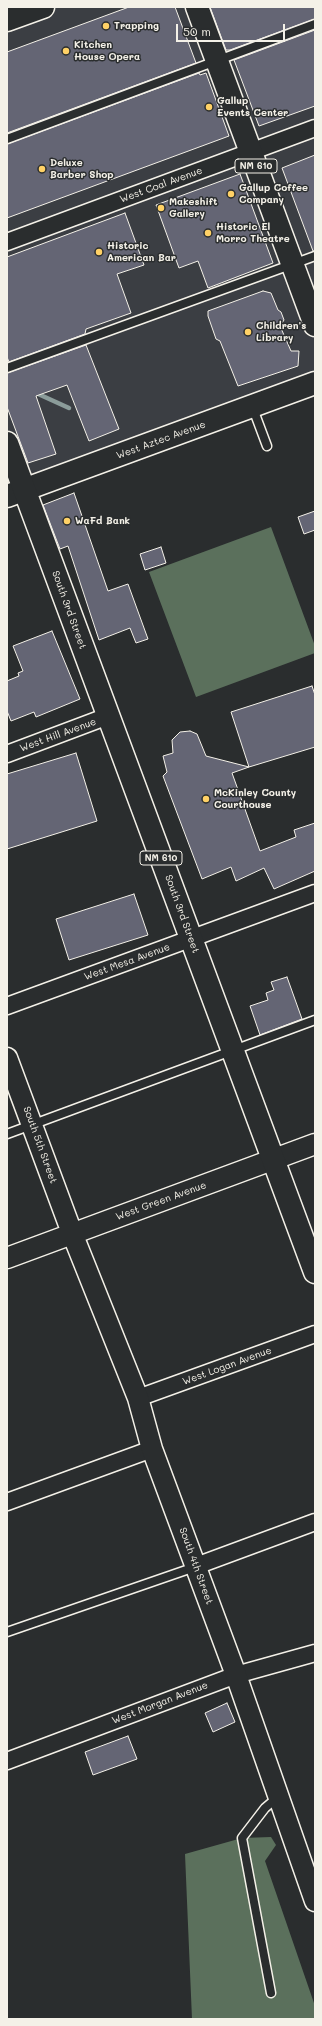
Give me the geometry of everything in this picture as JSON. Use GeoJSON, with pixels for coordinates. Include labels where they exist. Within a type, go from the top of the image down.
{"type":"FeatureCollection","features":[{"type":"Feature","properties":{"kind":"main road"},"geometry":{"type":"LineString","coordinates":[[7,20],[43,7]]}},
{"type":"Feature","properties":{"kind":"main road","name":"NM 610"},"geometry":{"type":"LineString","coordinates":[[197,7],[315,325]]}},
{"type":"Feature","properties":{"kind":"main road","name":"West Aztec Avenue"},"geometry":{"type":"LineString","coordinates":[[16,493],[315,383]]}},
{"type":"Feature","properties":{"kind":"main road","name":"South 3rd Street"},"geometry":{"type":"LineString","coordinates":[[7,443],[16,493],[108,716],[315,1272]]}},
{"type":"Feature","properties":{"kind":"street","name":"West Coal Avenue"},"geometry":{"type":"LineString","coordinates":[[7,242],[315,128]]}},
{"type":"Feature","properties":{"kind":"street","name":"West Hill Avenue"},"geometry":{"type":"LineString","coordinates":[[7,754],[108,716]]}},
{"type":"Feature","properties":{"kind":"street","name":"West Mesa Avenue"},"geometry":{"type":"LineString","coordinates":[[7,1006],[315,893]]}},
{"type":"Feature","properties":{"kind":"street","name":"South 5th Street"},"geometry":{"type":"LineString","coordinates":[[7,1058],[72,1233]]}},
{"type":"Feature","properties":{"kind":"street","name":"West Green Avenue"},"geometry":{"type":"LineString","coordinates":[[7,1258],[315,1144]]}},
{"type":"Feature","properties":{"kind":"street","name":"South 4th Street"},"geometry":{"type":"LineString","coordinates":[[72,1233],[138,1398],[152,1449],[236,1675],[315,1901]]}},
{"type":"Feature","properties":{"kind":"street","name":"West Logan Avenue"},"geometry":{"type":"LineString","coordinates":[[138,1398],[315,1334]]}},
{"type":"Feature","properties":{"kind":"street"},"geometry":{"type":"LineString","coordinates":[[7,1502],[152,1449]]}},
{"type":"Feature","properties":{"kind":"street"},"geometry":{"type":"LineString","coordinates":[[196,1566],[315,1522]]}},
{"type":"Feature","properties":{"kind":"street","name":"West Morgan Avenue"},"geometry":{"type":"LineString","coordinates":[[8,1758],[236,1675],[315,1654]]}},
{"type":"Feature","properties":{"kind":"lane"},"geometry":{"type":"LineString","coordinates":[[7,139],[315,24]]}},
{"type":"Feature","properties":{"kind":"lane"},"geometry":{"type":"LineString","coordinates":[[7,368],[315,256]]}},
{"type":"Feature","properties":{"kind":"lane"},"geometry":{"type":"LineString","coordinates":[[252,406],[267,446]]}},
{"type":"Feature","properties":{"kind":"lane"},"geometry":{"type":"LineString","coordinates":[[7,1134],[315,1020]]}},
{"type":"Feature","properties":{"kind":"lane"},"geometry":{"type":"LineString","coordinates":[[7,1632],[196,1566]]}},
{"type":"Feature","properties":{"kind":"lane"},"geometry":{"type":"LineString","coordinates":[[270,1993],[242,1838],[265,1808],[278,1797]]}},
{"type":"Feature","properties":{"kind":"shaded area"},"geometry":{"type":"Polygon","coordinates":[[[43,7],[315,7],[315,383],[7,497],[7,20],[43,7]]]}},
{"type":"Feature","properties":{"kind":"green space"},"geometry":{"type":"Polygon","coordinates":[[[271,527],[315,646],[315,653],[196,697],[149,572],[271,527]]]}},
{"type":"Feature","properties":{"kind":"green space"},"geometry":{"type":"Polygon","coordinates":[[[271,1837],[276,1845],[265,1861],[315,2006],[315,2019],[192,2019],[185,1854],[242,1838],[271,1837]]]}},
{"type":"Feature","properties":{"kind":"building"},"geometry":{"type":"Polygon","coordinates":[[[129,7],[175,7],[196,63],[7,133],[7,52],[129,7]]]}},
{"type":"Feature","properties":{"kind":"building"},"geometry":{"type":"Polygon","coordinates":[[[210,7],[315,7],[315,19],[230,50],[226,50],[210,7]]]}},
{"type":"Feature","properties":{"kind":"building"},"geometry":{"type":"Polygon","coordinates":[[[315,30],[315,106],[259,126],[234,60],[315,30]]]}},
{"type":"Feature","properties":{"kind":"building"},"geometry":{"type":"Polygon","coordinates":[[[199,73],[200,75],[206,73],[229,136],[7,218],[7,144],[199,73]]]}},
{"type":"Feature","properties":{"kind":"building"},"geometry":{"type":"Polygon","coordinates":[[[315,155],[315,251],[313,251],[282,168],[315,155]]]}},
{"type":"Feature","properties":{"kind":"building"},"geometry":{"type":"Polygon","coordinates":[[[240,174],[273,263],[208,288],[198,261],[179,268],[156,205],[240,174]]]}},
{"type":"Feature","properties":{"kind":"building"},"geometry":{"type":"Polygon","coordinates":[[[125,213],[144,265],[117,274],[131,313],[86,329],[85,334],[9,362],[7,357],[7,257],[125,213]]]}},
{"type":"Feature","properties":{"kind":"building","name":"Children's Library"},"geometry":{"type":"Polygon","coordinates":[[[263,291],[271,293],[278,310],[281,312],[284,320],[280,326],[291,351],[299,351],[298,366],[238,386],[220,341],[216,339],[208,316],[208,311],[263,291]]]}},
{"type":"Feature","properties":{"kind":"building"},"geometry":{"type":"Polygon","coordinates":[[[86,345],[119,429],[89,441],[67,385],[36,396],[56,454],[28,463],[7,407],[7,373],[86,345]]]}},
{"type":"Feature","properties":{"kind":"building"},"geometry":{"type":"Polygon","coordinates":[[[74,493],[108,591],[128,584],[148,639],[136,643],[130,628],[99,640],[68,546],[60,549],[43,505],[74,493]]]}},
{"type":"Feature","properties":{"kind":"building"},"geometry":{"type":"Polygon","coordinates":[[[315,511],[315,530],[304,534],[298,517],[315,511]]]}},
{"type":"Feature","properties":{"kind":"building"},"geometry":{"type":"Polygon","coordinates":[[[161,547],[166,563],[145,570],[140,554],[161,547]]]}},
{"type":"Feature","properties":{"kind":"building"},"geometry":{"type":"Polygon","coordinates":[[[52,631],[80,699],[36,717],[34,712],[11,721],[7,711],[7,681],[19,676],[18,673],[23,671],[13,646],[52,631]]]}},
{"type":"Feature","properties":{"kind":"building","name":"McKinley County Courthouse"},"geometry":{"type":"Polygon","coordinates":[[[312,686],[315,695],[315,747],[249,767],[231,712],[312,686]]]}},
{"type":"Feature","properties":{"kind":"building","name":"McKinley County Courthouse"},"geometry":{"type":"Polygon","coordinates":[[[190,731],[197,734],[206,756],[249,767],[232,773],[260,851],[296,837],[294,830],[315,823],[315,871],[274,889],[264,868],[236,881],[231,867],[202,879],[163,776],[167,772],[163,756],[173,753],[172,740],[180,732],[190,731]]]}},
{"type":"Feature","properties":{"kind":"building"},"geometry":{"type":"Polygon","coordinates":[[[76,753],[97,821],[7,849],[7,774],[76,753]]]}},
{"type":"Feature","properties":{"kind":"building"},"geometry":{"type":"Polygon","coordinates":[[[134,894],[148,935],[69,960],[56,919],[134,894]]]}},
{"type":"Feature","properties":{"kind":"building"},"geometry":{"type":"Polygon","coordinates":[[[287,977],[302,1019],[260,1035],[250,1006],[268,1000],[266,993],[274,990],[271,982],[287,977]]]}},
{"type":"Feature","properties":{"kind":"building"},"geometry":{"type":"Polygon","coordinates":[[[227,1703],[235,1722],[213,1732],[205,1713],[227,1703]]]}},
{"type":"Feature","properties":{"kind":"building"},"geometry":{"type":"Polygon","coordinates":[[[128,1736],[137,1759],[93,1775],[85,1752],[128,1736]]]}},
{"type":"Feature","properties":{"kind":"waterway"},"geometry":{"type":"LineString","coordinates":[[36,393],[69,408]]}},
{"type":"Feature","properties":{"kind":"place","name":"Trapping"},"geometry":{"type":"Point","coordinates":[106,26]}},
{"type":"Feature","properties":{"kind":"place","name":"Kitchen House Opera"},"geometry":{"type":"Point","coordinates":[66,51]}},
{"type":"Feature","properties":{"kind":"place","name":"Gallup Events Center"},"geometry":{"type":"Point","coordinates":[209,107]}},
{"type":"Feature","properties":{"kind":"place","name":"Deluxe Barber Shop"},"geometry":{"type":"Point","coordinates":[42,169]}},
{"type":"Feature","properties":{"kind":"place","name":"Gallup Coffee Company"},"geometry":{"type":"Point","coordinates":[231,194]}},
{"type":"Feature","properties":{"kind":"place","name":"Makeshift Gallery"},"geometry":{"type":"Point","coordinates":[161,208]}},
{"type":"Feature","properties":{"kind":"place","name":"Historic El Morro Theatre"},"geometry":{"type":"Point","coordinates":[208,233]}},
{"type":"Feature","properties":{"kind":"place","name":"Historic American Bar"},"geometry":{"type":"Point","coordinates":[99,252]}},
{"type":"Feature","properties":{"kind":"place","name":"Children's Library"},"geometry":{"type":"Point","coordinates":[248,332]}},
{"type":"Feature","properties":{"kind":"place","name":"WaFd Bank"},"geometry":{"type":"Point","coordinates":[67,521]}},
{"type":"Feature","properties":{"kind":"place","name":"McKinley County Courthouse"},"geometry":{"type":"Point","coordinates":[206,799]}}]}
